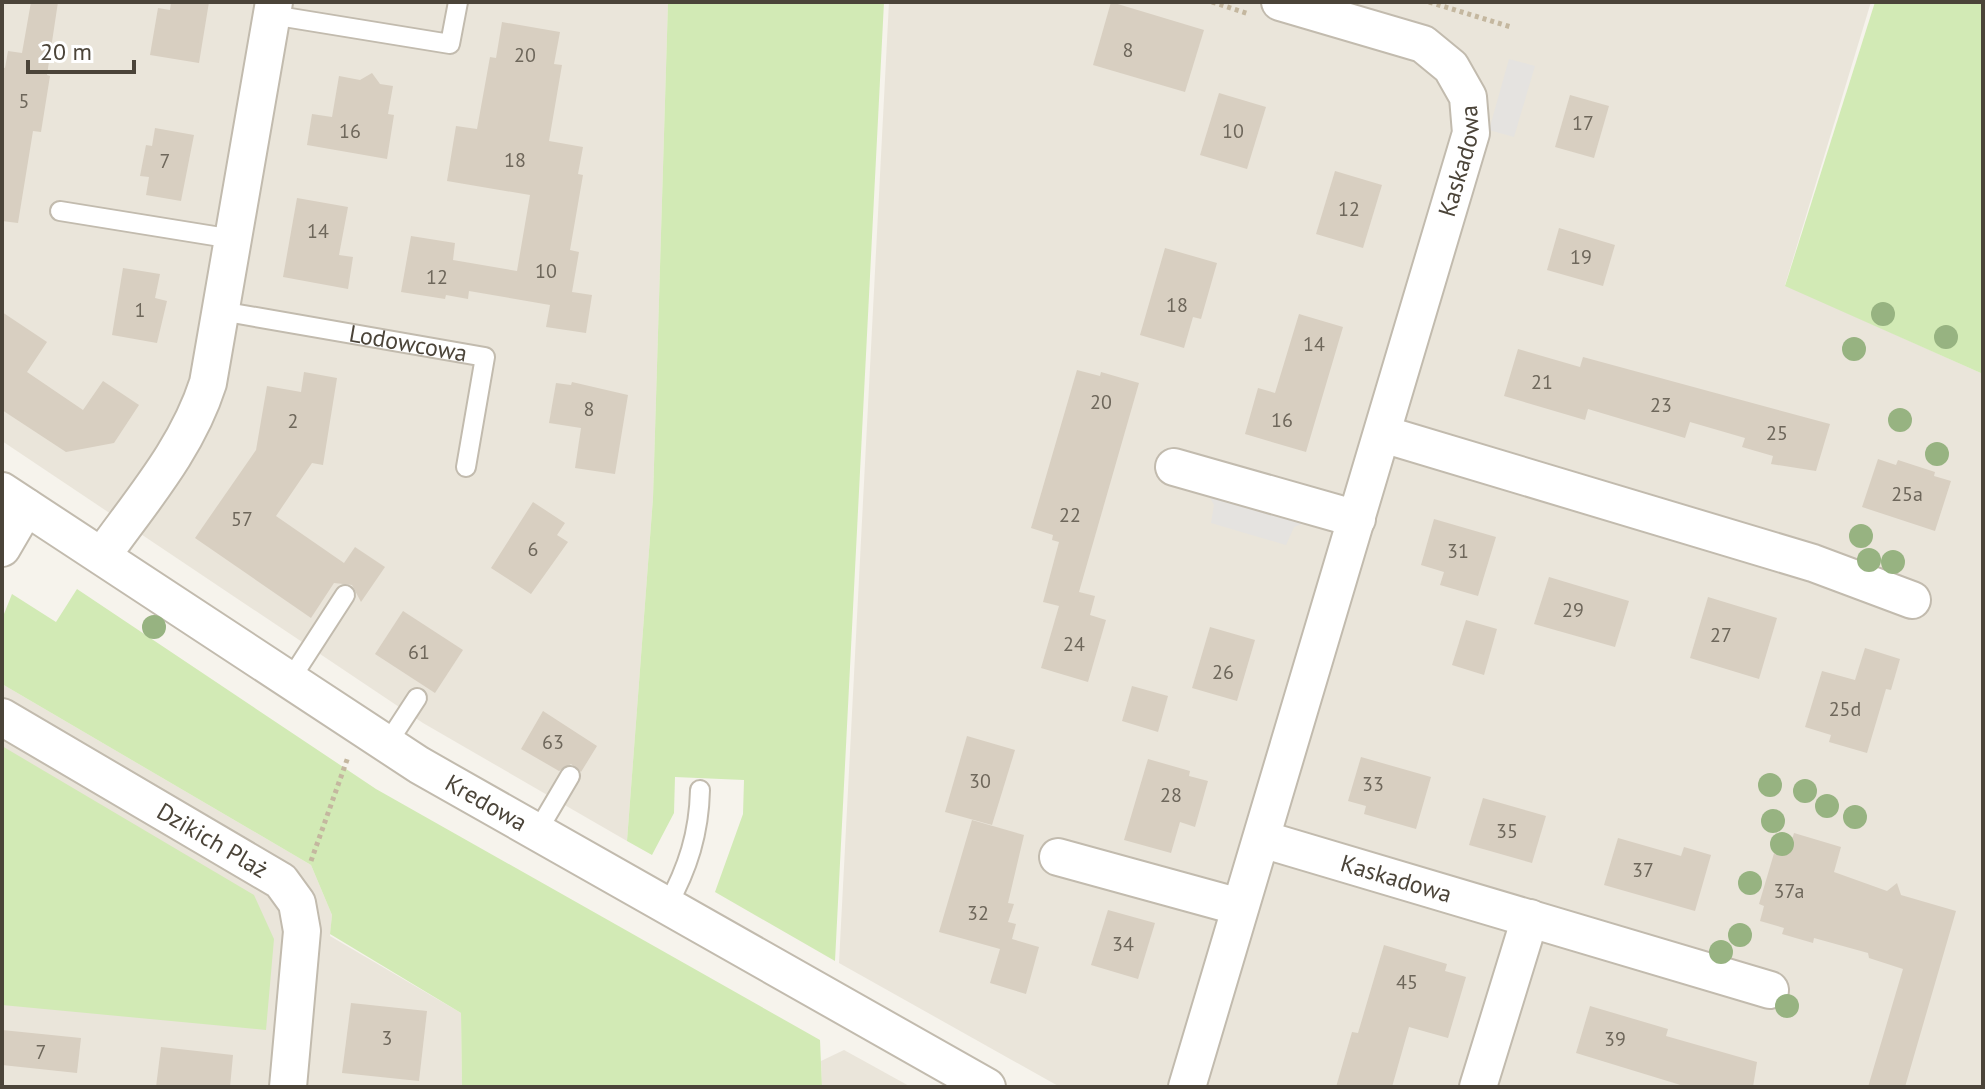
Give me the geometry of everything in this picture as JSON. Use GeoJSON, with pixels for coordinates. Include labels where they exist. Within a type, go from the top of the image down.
{"type":"FeatureCollection","features":[{"type":"Feature","properties":{"kind":"street","name":"Kaskadowa"},"geometry":{"type":"LineString","coordinates":[[1187,1087],[1471,133],[1468,97],[1451,67],[1423,44],[1280,2]]}},
{"type":"Feature","properties":{"kind":"street"},"geometry":{"type":"LineString","coordinates":[[102,556],[181,446],[198,414],[208,383],[273,8]]}},
{"type":"Feature","properties":{"kind":"street"},"geometry":{"type":"LineString","coordinates":[[1383,434],[1757,545],[1912,600]]}},
{"type":"Feature","properties":{"kind":"street"},"geometry":{"type":"LineString","coordinates":[[1174,467],[1357,519]]}},
{"type":"Feature","properties":{"kind":"street"},"geometry":{"type":"LineString","coordinates":[[2,548],[14,499]]}},
{"type":"Feature","properties":{"kind":"street","name":"Kredowa"},"geometry":{"type":"LineString","coordinates":[[14,499],[387,744],[987,1087]]}},
{"type":"Feature","properties":{"kind":"street","name":"Dzikich Plaż"},"geometry":{"type":"LineString","coordinates":[[2,717],[281,881],[297,903]]}},
{"type":"Feature","properties":{"kind":"street","name":"Kaskadowa"},"geometry":{"type":"LineString","coordinates":[[1262,839],[1770,990]]}},
{"type":"Feature","properties":{"kind":"street"},"geometry":{"type":"LineString","coordinates":[[1058,857],[1240,907]]}},
{"type":"Feature","properties":{"kind":"street"},"geometry":{"type":"LineString","coordinates":[[288,1087],[302,931],[297,903]]}},
{"type":"Feature","properties":{"kind":"street"},"geometry":{"type":"LineString","coordinates":[[1478,1087],[1530,918]]}},
{"type":"Feature","properties":{"kind":"lane"},"geometry":{"type":"LineString","coordinates":[[273,8],[450,44],[458,2]]}},
{"type":"Feature","properties":{"kind":"lane"},"geometry":{"type":"LineString","coordinates":[[60,211],[233,239]]}},
{"type":"Feature","properties":{"kind":"lane","name":"Lodowcowa"},"geometry":{"type":"LineString","coordinates":[[221,311],[485,357],[466,467]]}},
{"type":"Feature","properties":{"kind":"lane"},"geometry":{"type":"LineString","coordinates":[[290,680],[345,595]]}},
{"type":"Feature","properties":{"kind":"lane"},"geometry":{"type":"LineString","coordinates":[[387,744],[417,698]]}},
{"type":"Feature","properties":{"kind":"lane"},"geometry":{"type":"LineString","coordinates":[[537,832],[570,776]]}},
{"type":"Feature","properties":{"kind":"lane"},"geometry":{"type":"LineString","coordinates":[[667,906],[689,861],[699,817],[700,790]]}},
{"type":"Feature","properties":{"kind":"path"},"geometry":{"type":"LineString","coordinates":[[1429,2],[1511,27]]}},
{"type":"Feature","properties":{"kind":"path"},"geometry":{"type":"LineString","coordinates":[[297,903],[351,749]]}},
{"type":"Feature","properties":{"kind":"shaded area"},"geometry":{"type":"Polygon","coordinates":[[[2,2],[668,2],[653,498],[627,841],[423,723],[2,441],[2,2]]]}},
{"type":"Feature","properties":{"kind":"shaded area"},"geometry":{"type":"Polygon","coordinates":[[[889,2],[1871,2],[1785,285],[1983,374],[1983,1087],[1060,1087],[839,963],[889,2]]]}},
{"type":"Feature","properties":{"kind":"shaded area"},"geometry":{"type":"Polygon","coordinates":[[[1509,59],[1535,66],[1514,137],[1489,130],[1509,59]]]}},
{"type":"Feature","properties":{"kind":"shaded area"},"geometry":{"type":"Polygon","coordinates":[[[1208,494],[1304,523],[1294,527],[1286,545],[1211,523],[1214,505],[1208,494]]]}},
{"type":"Feature","properties":{"kind":"shaded area"},"geometry":{"type":"Polygon","coordinates":[[[2,684],[311,865],[332,915],[330,936],[461,1013],[462,1087],[2,1087],[2,684]]]}},
{"type":"Feature","properties":{"kind":"shaded area"},"geometry":{"type":"Polygon","coordinates":[[[844,1050],[911,1087],[822,1087],[821,1061],[844,1050]]]}},
{"type":"Feature","properties":{"kind":"green space"},"geometry":{"type":"Polygon","coordinates":[[[668,2],[884,2],[835,961],[715,892],[743,814],[744,780],[675,777],[674,813],[652,855],[627,841],[653,498],[668,2]]]}},
{"type":"Feature","properties":{"kind":"green space"},"geometry":{"type":"Polygon","coordinates":[[[1875,2],[1983,2],[1983,374],[1785,286],[1875,2]]]}},
{"type":"Feature","properties":{"kind":"green space"},"geometry":{"type":"Polygon","coordinates":[[[77,589],[376,789],[820,1040],[822,1087],[462,1087],[461,1013],[330,934],[332,915],[311,865],[2,684],[2,619],[12,594],[56,622],[77,589]]]}},
{"type":"Feature","properties":{"kind":"green space"},"geometry":{"type":"Polygon","coordinates":[[[2,746],[254,895],[274,939],[266,1030],[2,1005],[2,746]]]}},
{"type":"Feature","properties":{"kind":"building"},"geometry":{"type":"Polygon","coordinates":[[[31,2],[58,2],[41,132],[33,131],[18,223],[2,221],[2,67],[5,68],[8,51],[22,53],[31,2]]]}},
{"type":"Feature","properties":{"kind":"building"},"geometry":{"type":"Polygon","coordinates":[[[171,2],[209,2],[199,63],[150,55],[158,8],[170,10],[171,2]]]}},
{"type":"Feature","properties":{"kind":"building"},"geometry":{"type":"Polygon","coordinates":[[[1111,2],[1204,30],[1185,92],[1093,65],[1111,2]]]}},
{"type":"Feature","properties":{"kind":"building"},"geometry":{"type":"Polygon","coordinates":[[[502,22],[560,32],[554,64],[562,65],[549,141],[583,147],[578,174],[583,175],[570,250],[579,252],[572,292],[592,295],[586,333],[546,327],[550,305],[469,291],[468,299],[401,292],[411,236],[455,243],[453,260],[517,271],[530,195],[447,181],[456,126],[477,129],[490,57],[496,58],[502,22]]]}},
{"type":"Feature","properties":{"kind":"building"},"geometry":{"type":"Polygon","coordinates":[[[372,73],[380,84],[393,86],[388,114],[394,115],[387,159],[307,145],[312,114],[332,117],[339,76],[360,80],[372,73]]]}},
{"type":"Feature","properties":{"kind":"building"},"geometry":{"type":"Polygon","coordinates":[[[1219,93],[1266,107],[1247,169],[1200,155],[1219,93]]]}},
{"type":"Feature","properties":{"kind":"building"},"geometry":{"type":"Polygon","coordinates":[[[1570,95],[1609,106],[1594,158],[1555,147],[1570,95]]]}},
{"type":"Feature","properties":{"kind":"building"},"geometry":{"type":"Polygon","coordinates":[[[155,128],[194,135],[181,201],[146,195],[149,177],[140,176],[146,145],[152,146],[155,128]]]}},
{"type":"Feature","properties":{"kind":"building"},"geometry":{"type":"Polygon","coordinates":[[[1335,171],[1382,185],[1363,248],[1316,234],[1335,171]]]}},
{"type":"Feature","properties":{"kind":"building"},"geometry":{"type":"Polygon","coordinates":[[[297,198],[348,207],[339,255],[353,257],[348,289],[283,277],[297,198]]]}},
{"type":"Feature","properties":{"kind":"building"},"geometry":{"type":"Polygon","coordinates":[[[1559,228],[1615,245],[1603,286],[1547,270],[1559,228]]]}},
{"type":"Feature","properties":{"kind":"building"},"geometry":{"type":"Polygon","coordinates":[[[1165,248],[1217,263],[1201,319],[1193,317],[1184,348],[1140,335],[1165,248]]]}},
{"type":"Feature","properties":{"kind":"building"},"geometry":{"type":"Polygon","coordinates":[[[123,268],[160,274],[155,298],[167,301],[157,343],[112,335],[123,268]]]}},
{"type":"Feature","properties":{"kind":"building"},"geometry":{"type":"Polygon","coordinates":[[[2,312],[47,342],[27,372],[83,410],[103,381],[139,405],[114,443],[66,452],[2,410],[2,312]]]}},
{"type":"Feature","properties":{"kind":"building"},"geometry":{"type":"Polygon","coordinates":[[[1299,314],[1343,327],[1306,452],[1245,434],[1258,388],[1275,393],[1299,314]]]}},
{"type":"Feature","properties":{"kind":"building"},"geometry":{"type":"Polygon","coordinates":[[[1518,349],[1580,367],[1583,357],[1830,424],[1816,471],[1771,464],[1773,456],[1742,447],[1745,438],[1690,422],[1685,438],[1588,409],[1585,420],[1504,396],[1518,349]]]}},
{"type":"Feature","properties":{"kind":"building"},"geometry":{"type":"Polygon","coordinates":[[[1077,370],[1100,376],[1101,372],[1139,383],[1079,592],[1095,596],[1090,615],[1106,620],[1088,682],[1041,668],[1059,606],[1043,602],[1059,542],[1052,540],[1053,535],[1031,528],[1077,370]]]}},
{"type":"Feature","properties":{"kind":"building"},"geometry":{"type":"Polygon","coordinates":[[[304,372],[337,378],[323,465],[312,463],[276,516],[344,563],[355,547],[385,567],[361,602],[352,585],[334,583],[311,618],[195,538],[256,450],[267,386],[301,392],[304,372]]]}},
{"type":"Feature","properties":{"kind":"building"},"geometry":{"type":"Polygon","coordinates":[[[572,382],[628,395],[615,474],[575,468],[581,428],[549,423],[556,383],[571,385],[572,382]]]}},
{"type":"Feature","properties":{"kind":"building"},"geometry":{"type":"Polygon","coordinates":[[[1878,459],[1896,465],[1898,460],[1935,472],[1934,476],[1951,481],[1935,531],[1862,507],[1878,459]]]}},
{"type":"Feature","properties":{"kind":"building"},"geometry":{"type":"Polygon","coordinates":[[[533,502],[565,523],[557,535],[568,542],[531,594],[491,568],[533,502]]]}},
{"type":"Feature","properties":{"kind":"building"},"geometry":{"type":"Polygon","coordinates":[[[1434,519],[1496,537],[1478,596],[1440,585],[1444,572],[1421,565],[1434,519]]]}},
{"type":"Feature","properties":{"kind":"building"},"geometry":{"type":"Polygon","coordinates":[[[1549,577],[1629,601],[1615,647],[1534,624],[1549,577]]]}},
{"type":"Feature","properties":{"kind":"building"},"geometry":{"type":"Polygon","coordinates":[[[1708,597],[1777,618],[1759,679],[1690,658],[1708,597]]]}},
{"type":"Feature","properties":{"kind":"building"},"geometry":{"type":"Polygon","coordinates":[[[403,611],[463,650],[435,693],[375,654],[403,611]]]}},
{"type":"Feature","properties":{"kind":"building"},"geometry":{"type":"Polygon","coordinates":[[[1466,620],[1497,629],[1484,675],[1452,665],[1466,620]]]}},
{"type":"Feature","properties":{"kind":"building"},"geometry":{"type":"Polygon","coordinates":[[[1210,627],[1255,640],[1237,701],[1192,688],[1210,627]]]}},
{"type":"Feature","properties":{"kind":"building"},"geometry":{"type":"Polygon","coordinates":[[[1865,648],[1900,659],[1891,690],[1886,689],[1867,753],[1829,742],[1831,735],[1805,727],[1822,671],[1855,680],[1865,648]]]}},
{"type":"Feature","properties":{"kind":"building"},"geometry":{"type":"Polygon","coordinates":[[[1132,686],[1168,696],[1158,732],[1122,721],[1132,686]]]}},
{"type":"Feature","properties":{"kind":"building"},"geometry":{"type":"Polygon","coordinates":[[[543,711],[597,746],[581,772],[571,764],[559,771],[521,749],[543,711]]]}},
{"type":"Feature","properties":{"kind":"building"},"geometry":{"type":"Polygon","coordinates":[[[967,736],[1015,750],[992,825],[945,812],[967,736]]]}},
{"type":"Feature","properties":{"kind":"building"},"geometry":{"type":"Polygon","coordinates":[[[1361,757],[1431,777],[1416,829],[1364,814],[1366,806],[1348,801],[1361,757]]]}},
{"type":"Feature","properties":{"kind":"building"},"geometry":{"type":"Polygon","coordinates":[[[1148,759],[1190,771],[1189,776],[1208,781],[1195,827],[1180,822],[1171,853],[1124,840],[1148,759]]]}},
{"type":"Feature","properties":{"kind":"building"},"geometry":{"type":"Polygon","coordinates":[[[1483,798],[1546,816],[1532,863],[1469,845],[1483,798]]]}},
{"type":"Feature","properties":{"kind":"building"},"geometry":{"type":"Polygon","coordinates":[[[972,820],[1024,835],[1008,903],[1014,904],[1008,922],[1016,924],[1012,939],[1039,947],[1026,994],[990,983],[1000,949],[939,932],[972,820]]]}},
{"type":"Feature","properties":{"kind":"building"},"geometry":{"type":"Polygon","coordinates":[[[1794,833],[1841,847],[1834,872],[1887,891],[1897,883],[1901,895],[1956,911],[1905,1087],[1868,1087],[1903,969],[1869,958],[1868,953],[1814,938],[1813,943],[1782,934],[1784,928],[1760,921],[1764,906],[1759,904],[1775,850],[1788,853],[1794,833]]]}},
{"type":"Feature","properties":{"kind":"building"},"geometry":{"type":"Polygon","coordinates":[[[1618,838],[1681,856],[1684,847],[1711,855],[1695,911],[1604,885],[1618,838]]]}},
{"type":"Feature","properties":{"kind":"building"},"geometry":{"type":"Polygon","coordinates":[[[1108,910],[1155,923],[1138,979],[1091,965],[1108,910]]]}},
{"type":"Feature","properties":{"kind":"building"},"geometry":{"type":"Polygon","coordinates":[[[1384,945],[1447,964],[1445,971],[1466,977],[1448,1038],[1409,1027],[1392,1087],[1336,1087],[1352,1032],[1358,1033],[1384,945]]]}},
{"type":"Feature","properties":{"kind":"building"},"geometry":{"type":"Polygon","coordinates":[[[351,1003],[427,1011],[419,1081],[342,1073],[351,1003]]]}},
{"type":"Feature","properties":{"kind":"building"},"geometry":{"type":"Polygon","coordinates":[[[1590,1006],[1668,1029],[1666,1036],[1757,1062],[1753,1087],[1687,1087],[1576,1053],[1590,1006]]]}},
{"type":"Feature","properties":{"kind":"building"},"geometry":{"type":"Polygon","coordinates":[[[2,1030],[81,1038],[77,1073],[2,1065],[2,1030]]]}},
{"type":"Feature","properties":{"kind":"building"},"geometry":{"type":"Polygon","coordinates":[[[161,1047],[233,1055],[230,1087],[156,1087],[161,1047]]]}}]}
